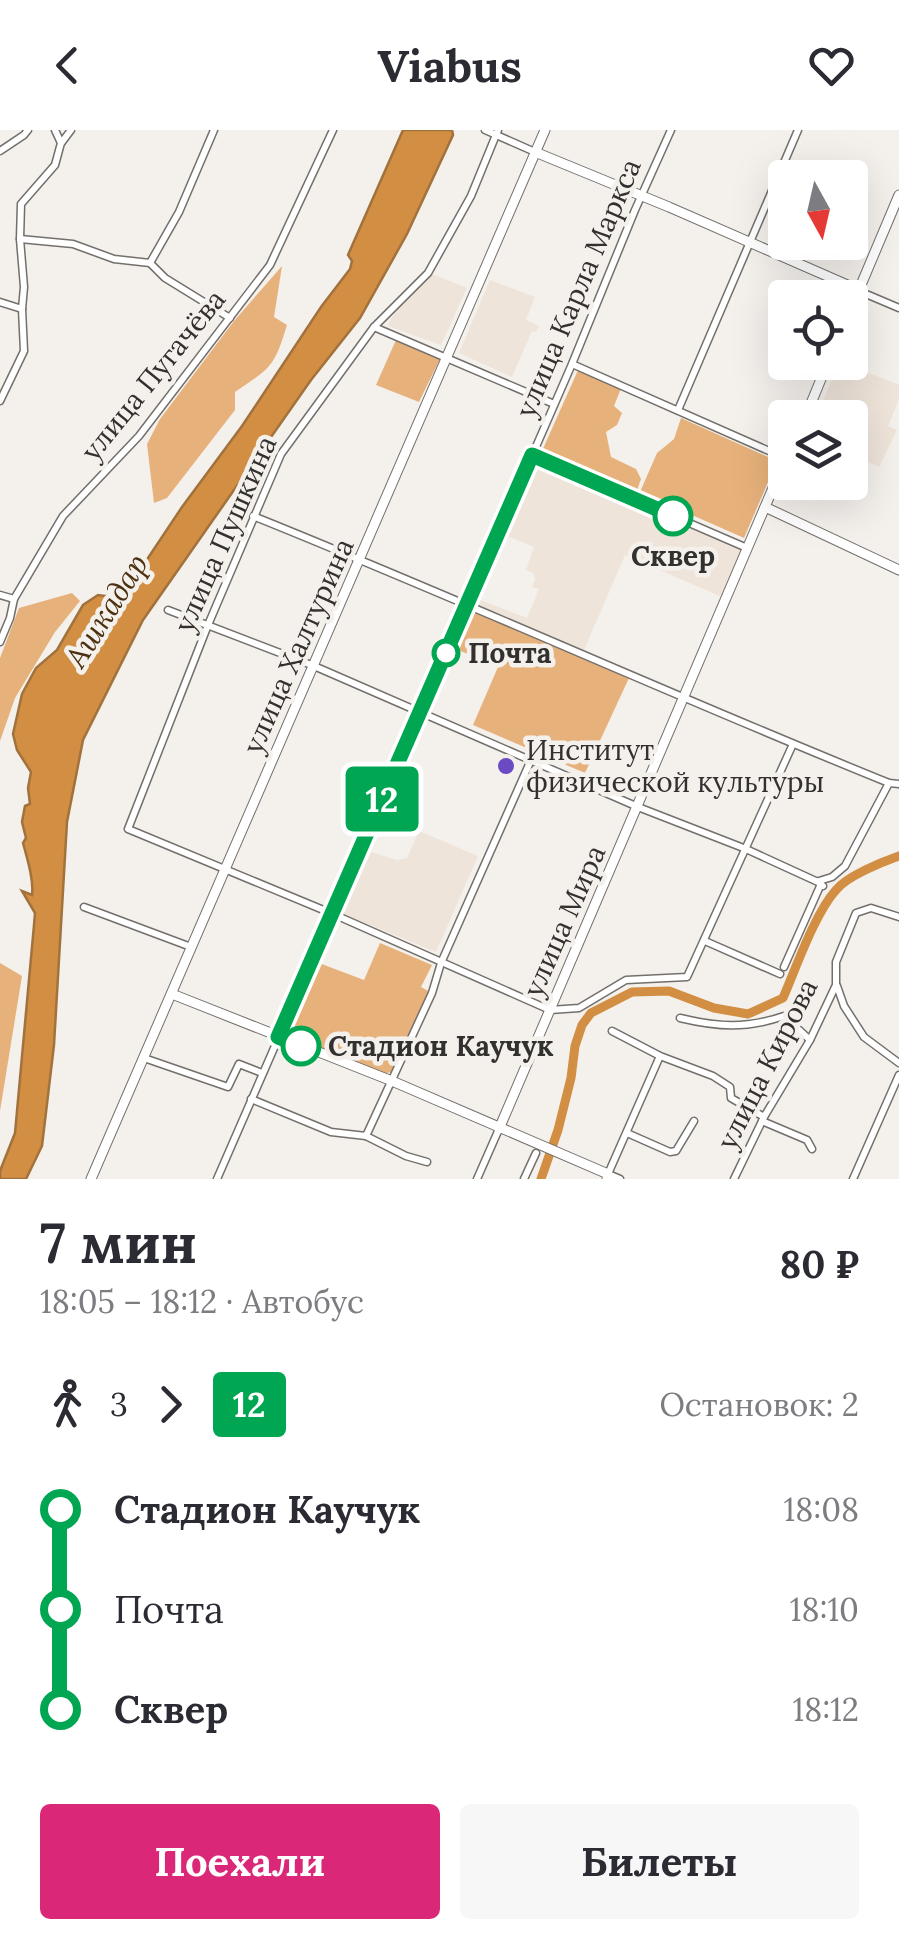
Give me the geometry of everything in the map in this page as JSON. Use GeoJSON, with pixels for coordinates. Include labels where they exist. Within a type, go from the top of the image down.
{"type":"FeatureCollection","features":[{"type":"Feature","properties":{"kind":"main road","name":"улица Халтурина"},"geometry":{"type":"LineString","coordinates":[[91,1179],[545,130]]}},
{"type":"Feature","properties":{"kind":"main road"},"geometry":{"type":"LineString","coordinates":[[535,152],[835,280]]}},
{"type":"Feature","properties":{"kind":"main road"},"geometry":{"type":"LineString","coordinates":[[862,280],[899,194]]}},
{"type":"Feature","properties":{"kind":"main road","name":"улица Мира"},"geometry":{"type":"LineString","coordinates":[[499,1129],[768,500]]}},
{"type":"Feature","properties":{"kind":"main road"},"geometry":{"type":"LineString","coordinates":[[766,505],[899,567]]}},
{"type":"Feature","properties":{"kind":"main road"},"geometry":{"type":"LineString","coordinates":[[172,994],[392,1081],[573,1158],[608,1177]]}},
{"type":"Feature","properties":{"kind":"street"},"geometry":{"type":"LineString","coordinates":[[0,151],[28,130]]}},
{"type":"Feature","properties":{"kind":"street"},"geometry":{"type":"LineString","coordinates":[[55,130],[62,144]]}},
{"type":"Feature","properties":{"kind":"street"},"geometry":{"type":"LineString","coordinates":[[0,401],[24,352],[21,204],[55,165],[72,130]]}},
{"type":"Feature","properties":{"kind":"street"},"geometry":{"type":"LineString","coordinates":[[150,263],[179,212],[214,130]]}},
{"type":"Feature","properties":{"kind":"street","name":"улица Пугачёва"},"geometry":{"type":"LineString","coordinates":[[0,642],[14,600],[63,516],[139,436],[270,266],[334,130]]}},
{"type":"Feature","properties":{"kind":"street"},"geometry":{"type":"LineString","coordinates":[[484,130],[497,132],[535,152]]}},
{"type":"Feature","properties":{"kind":"street","name":"улица Карла Маркса"},"geometry":{"type":"LineString","coordinates":[[217,1179],[671,130]]}},
{"type":"Feature","properties":{"kind":"street"},"geometry":{"type":"LineString","coordinates":[[678,410],[798,130]]}},
{"type":"Feature","properties":{"kind":"street","name":"улица Пушкина"},"geometry":{"type":"LineString","coordinates":[[226,869],[128,828],[208,626],[291,438],[374,327],[428,273],[471,196],[497,132]]}},
{"type":"Feature","properties":{"kind":"street"},"geometry":{"type":"LineString","coordinates":[[20,239],[73,244],[114,259],[150,263],[165,278],[230,318]]}},
{"type":"Feature","properties":{"kind":"street"},"geometry":{"type":"LineString","coordinates":[[868,294],[899,308]]}},
{"type":"Feature","properties":{"kind":"street"},"geometry":{"type":"LineString","coordinates":[[0,302],[22,309]]}},
{"type":"Feature","properties":{"kind":"street"},"geometry":{"type":"LineString","coordinates":[[374,327],[554,404]]}},
{"type":"Feature","properties":{"kind":"street"},"geometry":{"type":"LineString","coordinates":[[572,364],[768,451]]}},
{"type":"Feature","properties":{"kind":"street"},"geometry":{"type":"LineString","coordinates":[[532,455],[747,548]]}},
{"type":"Feature","properties":{"kind":"street"},"geometry":{"type":"LineString","coordinates":[[254,516],[682,698],[890,784],[899,784]]}},
{"type":"Feature","properties":{"kind":"street"},"geometry":{"type":"LineString","coordinates":[[0,595],[14,600]]}},
{"type":"Feature","properties":{"kind":"street"},"geometry":{"type":"LineString","coordinates":[[168,610],[314,666],[821,884]]}},
{"type":"Feature","properties":{"kind":"street"},"geometry":{"type":"LineString","coordinates":[[226,869],[550,1010],[579,1008],[626,980],[687,977],[794,744]]}},
{"type":"Feature","properties":{"kind":"street"},"geometry":{"type":"LineString","coordinates":[[366,1136],[531,760]]}},
{"type":"Feature","properties":{"kind":"street"},"geometry":{"type":"LineString","coordinates":[[705,941],[782,971],[821,884],[845,866],[890,784]]}},
{"type":"Feature","properties":{"kind":"street"},"geometry":{"type":"LineString","coordinates":[[84,907],[192,948]]}},
{"type":"Feature","properties":{"kind":"street","name":"улица Кирова"},"geometry":{"type":"LineString","coordinates":[[734,1179],[836,985],[836,962],[856,913],[871,908],[899,917]]}},
{"type":"Feature","properties":{"kind":"street"},"geometry":{"type":"LineString","coordinates":[[836,985],[864,1037],[899,1064]]}},
{"type":"Feature","properties":{"kind":"street"},"geometry":{"type":"LineString","coordinates":[[680,1018],[708,1024],[754,1025],[784,1016],[810,1040]]}},
{"type":"Feature","properties":{"kind":"street"},"geometry":{"type":"LineString","coordinates":[[612,1030],[660,1056],[713,1076],[730,1087],[731,1098],[807,1140],[812,1148]]}},
{"type":"Feature","properties":{"kind":"street"},"geometry":{"type":"LineString","coordinates":[[620,1179],[608,1177],[660,1056]]}},
{"type":"Feature","properties":{"kind":"street"},"geometry":{"type":"LineString","coordinates":[[144,1058],[228,1087],[239,1064],[262,1073]]}},
{"type":"Feature","properties":{"kind":"street"},"geometry":{"type":"LineString","coordinates":[[852,1179],[899,1075]]}},
{"type":"Feature","properties":{"kind":"street"},"geometry":{"type":"LineString","coordinates":[[251,1099],[331,1132],[366,1136],[427,1162]]}},
{"type":"Feature","properties":{"kind":"street"},"geometry":{"type":"LineString","coordinates":[[627,1133],[676,1152],[694,1120]]}},
{"type":"Feature","properties":{"kind":"street","name":"улица Мира"},"geometry":{"type":"LineString","coordinates":[[477,1179],[499,1129]]}},
{"type":"Feature","properties":{"kind":"street"},"geometry":{"type":"LineString","coordinates":[[524,1179],[536,1153]]}},
{"type":"Feature","properties":{"kind":"shaded area"},"geometry":{"type":"Polygon","coordinates":[[[282,266],[274,317],[287,325],[275,358],[235,392],[235,410],[167,498],[154,503],[147,444],[160,419],[234,321],[282,266]]]}},
{"type":"Feature","properties":{"kind":"shaded area"},"geometry":{"type":"Polygon","coordinates":[[[432,274],[467,288],[441,345],[388,326],[432,274]]]}},
{"type":"Feature","properties":{"kind":"shaded area"},"geometry":{"type":"Polygon","coordinates":[[[490,280],[535,297],[526,320],[539,326],[536,332],[532,331],[512,377],[459,353],[490,280]]]}},
{"type":"Feature","properties":{"kind":"shaded area"},"geometry":{"type":"Polygon","coordinates":[[[396,340],[440,359],[419,402],[376,385],[396,340]]]}},
{"type":"Feature","properties":{"kind":"shaded area"},"geometry":{"type":"Polygon","coordinates":[[[579,368],[622,386],[614,406],[622,413],[617,425],[606,432],[611,457],[636,469],[641,479],[636,493],[542,451],[579,368]]]}},
{"type":"Feature","properties":{"kind":"shaded area"},"geometry":{"type":"Polygon","coordinates":[[[868,373],[899,385],[899,399],[888,426],[897,430],[879,467],[868,462],[868,400],[823,400],[832,380],[868,380],[868,373]]]}},
{"type":"Feature","properties":{"kind":"shaded area"},"geometry":{"type":"Polygon","coordinates":[[[681,418],[768,457],[768,482],[744,538],[640,492],[657,453],[674,439],[681,418]]]}},
{"type":"Feature","properties":{"kind":"shaded area"},"geometry":{"type":"Polygon","coordinates":[[[536,460],[743,551],[722,597],[625,555],[584,650],[472,603],[536,460]],[[505,535],[478,599],[527,618],[539,589],[532,587],[533,573],[526,570],[534,547],[505,535]]]}},
{"type":"Feature","properties":{"kind":"shaded area"},"geometry":{"type":"Polygon","coordinates":[[[72,593],[80,601],[55,632],[15,698],[0,741],[0,658],[19,608],[72,593]]]}},
{"type":"Feature","properties":{"kind":"shaded area"},"geometry":{"type":"Polygon","coordinates":[[[472,611],[629,678],[585,773],[473,725],[498,667],[456,649],[472,611]]]}},
{"type":"Feature","properties":{"kind":"shaded area"},"geometry":{"type":"Polygon","coordinates":[[[419,831],[478,856],[436,952],[341,913],[365,850],[397,860],[407,858],[419,831]]]}},
{"type":"Feature","properties":{"kind":"shaded area"},"geometry":{"type":"Polygon","coordinates":[[[380,943],[432,965],[421,987],[430,992],[395,1071],[384,1074],[288,1035],[319,963],[364,980],[380,943]]]}},
{"type":"Feature","properties":{"kind":"shaded area"},"geometry":{"type":"Polygon","coordinates":[[[0,963],[22,976],[0,1111],[0,963]]]}},
{"type":"Feature","properties":{"kind":"water","name":"Ашкадар"},"geometry":{"type":"Polygon","coordinates":[[[403,130],[452,130],[453,135],[407,234],[360,318],[311,380],[143,620],[83,740],[67,822],[54,1045],[42,1146],[26,1179],[0,1179],[15,1133],[35,913],[22,891],[32,895],[22,822],[25,806],[30,804],[31,772],[17,750],[13,734],[22,694],[36,668],[57,650],[83,605],[98,595],[120,593],[146,561],[350,269],[352,261],[348,255],[403,130]]]}},
{"type":"Feature","properties":{"kind":"waterway"},"geometry":{"type":"LineString","coordinates":[[541,1179],[558,1130],[575,1046],[591,1013],[632,992],[669,991],[714,1008],[748,1014],[783,998],[813,926],[836,890],[856,875],[899,856]]}},
{"type":"Feature","properties":{"kind":"bus line","name":"12"},"geometry":{"type":"LineString","coordinates":[[301,1046],[278,1037],[532,455],[673,516]]}},
{"type":"Feature","properties":{"kind":"place","name":"Сквер"},"geometry":{"type":"Point","coordinates":[673,516]}},
{"type":"Feature","properties":{"kind":"place","name":"Почта"},"geometry":{"type":"Point","coordinates":[446,653]}},
{"type":"Feature","properties":{"kind":"place","name":"Институт физической культуры"},"geometry":{"type":"Point","coordinates":[506,766]}},
{"type":"Feature","properties":{"kind":"place","name":"Стадион Каучук"},"geometry":{"type":"Point","coordinates":[301,1046]}}]}
